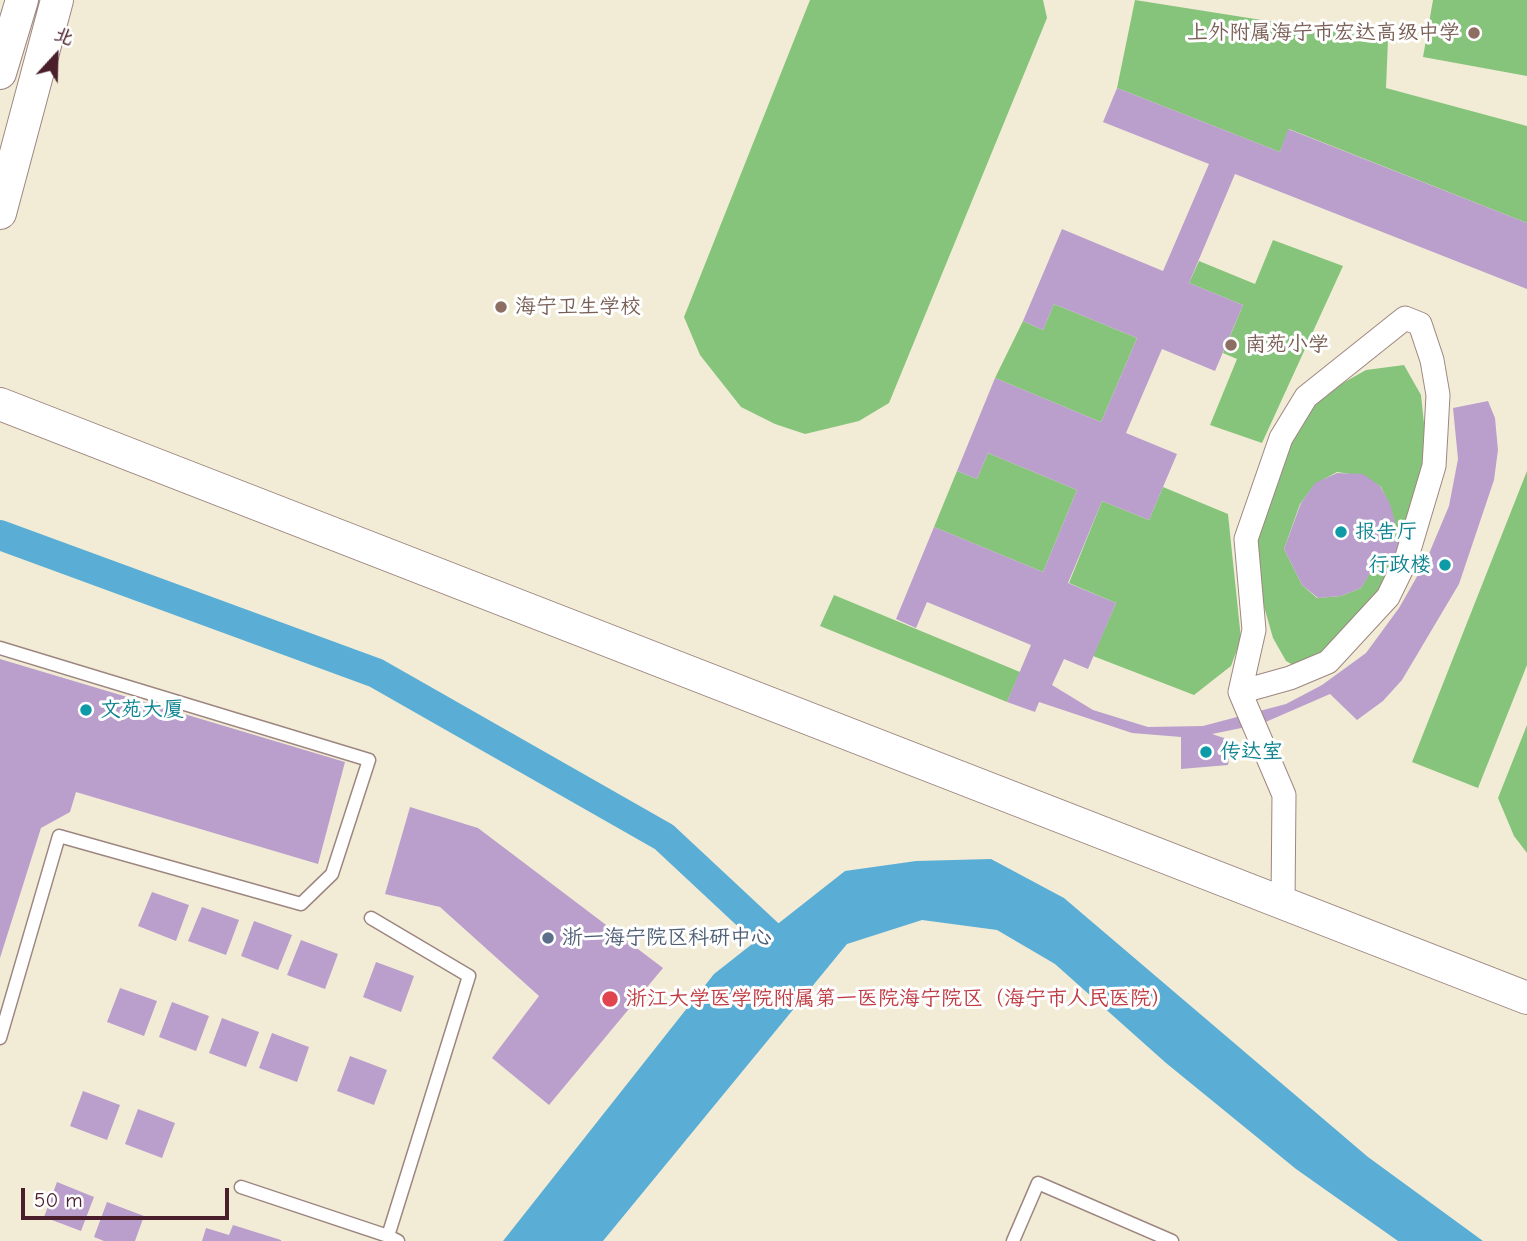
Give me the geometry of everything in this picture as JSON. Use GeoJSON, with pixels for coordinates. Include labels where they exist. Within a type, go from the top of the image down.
{"type":"FeatureCollection","features":[{"type":"Feature","properties":{"kind":"street"},"geometry":{"type":"LineString","coordinates":[[0,74],[22,0]]}},
{"type":"Feature","properties":{"kind":"street"},"geometry":{"type":"LineString","coordinates":[[0,213],[57,0]]}},
{"type":"Feature","properties":{"kind":"street"},"geometry":{"type":"LineString","coordinates":[[1240,692],[1290,678],[1328,662],[1388,597],[1406,560],[1434,466],[1438,395],[1433,360],[1420,324],[1405,318],[1306,397],[1281,438],[1246,539],[1254,630],[1240,692],[1284,795],[1283,904]]}},
{"type":"Feature","properties":{"kind":"street"},"geometry":{"type":"LineString","coordinates":[[0,404],[1527,998]]}},
{"type":"Feature","properties":{"kind":"lane"},"geometry":{"type":"LineString","coordinates":[[0,648],[369,760],[332,874],[301,904],[60,836],[0,1038]]}},
{"type":"Feature","properties":{"kind":"lane"},"geometry":{"type":"LineString","coordinates":[[241,1187],[393,1238],[468,976],[371,918]]}},
{"type":"Feature","properties":{"kind":"lane"},"geometry":{"type":"LineString","coordinates":[[1013,1241],[1038,1183],[1172,1241]]}},
{"type":"Feature","properties":{"kind":"green space"},"geometry":{"type":"Polygon","coordinates":[[[810,0],[1043,0],[1047,18],[889,403],[859,421],[805,434],[775,424],[741,407],[700,355],[684,317],[810,0]]]}},
{"type":"Feature","properties":{"kind":"green space"},"geometry":{"type":"Polygon","coordinates":[[[1135,0],[1388,40],[1386,88],[1527,126],[1527,223],[1289,129],[1280,152],[1117,88],[1135,0]]]}},
{"type":"Feature","properties":{"kind":"green space","name":"上外附属海宁市宏达高级中学"},"geometry":{"type":"Polygon","coordinates":[[[1433,0],[1527,0],[1527,76],[1423,57],[1433,0]]]}},
{"type":"Feature","properties":{"kind":"green space"},"geometry":{"type":"Polygon","coordinates":[[[1273,240],[1343,266],[1262,443],[1210,425],[1237,359],[1223,353],[1243,305],[1189,283],[1199,261],[1255,284],[1273,240]]]}},
{"type":"Feature","properties":{"kind":"green space"},"geometry":{"type":"Polygon","coordinates":[[[1054,304],[1137,338],[1101,422],[995,378],[1023,321],[1043,330],[1054,304]]]}},
{"type":"Feature","properties":{"kind":"green space"},"geometry":{"type":"Polygon","coordinates":[[[1404,365],[1421,395],[1425,433],[1421,473],[1406,547],[1390,539],[1389,504],[1381,487],[1364,476],[1337,472],[1315,484],[1300,504],[1284,549],[1302,585],[1317,598],[1341,596],[1361,588],[1380,555],[1400,564],[1364,614],[1320,655],[1293,665],[1286,661],[1273,638],[1263,603],[1256,536],[1289,445],[1304,412],[1334,388],[1366,370],[1404,365]]]}},
{"type":"Feature","properties":{"kind":"green space"},"geometry":{"type":"Polygon","coordinates":[[[988,453],[1077,490],[1043,572],[934,527],[957,471],[977,479],[988,453]]]}},
{"type":"Feature","properties":{"kind":"green space"},"geometry":{"type":"Polygon","coordinates":[[[1527,471],[1527,665],[1478,788],[1412,762],[1527,471]]]}},
{"type":"Feature","properties":{"kind":"green space"},"geometry":{"type":"Polygon","coordinates":[[[1163,487],[1228,514],[1241,639],[1231,666],[1194,695],[1093,656],[1116,603],[1069,583],[1102,501],[1149,520],[1163,487]]]}},
{"type":"Feature","properties":{"kind":"green space"},"geometry":{"type":"Polygon","coordinates":[[[834,595],[1020,672],[1007,702],[820,626],[834,595]]]}},
{"type":"Feature","properties":{"kind":"green space"},"geometry":{"type":"Polygon","coordinates":[[[1527,725],[1527,853],[1514,836],[1498,798],[1527,725]]]}},
{"type":"Feature","properties":{"kind":"water"},"geometry":{"type":"Polygon","coordinates":[[[991,859],[1064,898],[1368,1157],[1483,1241],[1398,1241],[1296,1169],[1166,1063],[1055,964],[997,930],[922,920],[847,944],[603,1241],[503,1241],[714,974],[845,871],[916,861],[991,859]]]}},
{"type":"Feature","properties":{"kind":"building"},"geometry":{"type":"Polygon","coordinates":[[[1117,88],[1280,152],[1288,129],[1527,223],[1527,289],[1235,174],[1189,283],[1243,305],[1215,371],[1162,349],[1126,433],[1177,454],[1149,520],[1102,501],[1068,583],[1116,603],[1088,669],[1064,659],[1052,685],[1093,710],[1148,727],[1203,726],[1286,704],[1322,685],[1366,653],[1399,608],[1419,573],[1381,555],[1361,588],[1341,596],[1318,598],[1302,585],[1284,549],[1301,503],[1315,483],[1337,473],[1363,474],[1380,486],[1390,504],[1395,522],[1390,539],[1428,556],[1449,506],[1458,459],[1453,408],[1488,401],[1495,418],[1498,450],[1494,480],[1459,584],[1402,680],[1383,701],[1357,720],[1330,694],[1261,724],[1212,734],[1224,738],[1231,748],[1228,765],[1181,769],[1181,737],[1132,733],[1039,702],[1035,712],[1007,702],[1031,645],[927,602],[916,628],[896,619],[934,527],[1043,572],[1077,490],[988,453],[977,479],[957,471],[995,378],[1101,422],[1137,338],[1054,304],[1043,330],[1023,321],[1062,229],[1163,271],[1209,164],[1103,122],[1117,88]]]}},
{"type":"Feature","properties":{"kind":"building","name":"文苑大厦"},"geometry":{"type":"Polygon","coordinates":[[[0,659],[345,762],[318,864],[76,792],[70,812],[41,828],[0,958],[0,659]]]}},
{"type":"Feature","properties":{"kind":"building","name":"浙一海宁院区科研中心"},"geometry":{"type":"Polygon","coordinates":[[[410,807],[478,828],[663,968],[549,1105],[492,1058],[539,996],[440,907],[385,894],[410,807]]]}},
{"type":"Feature","properties":{"kind":"building"},"geometry":{"type":"Polygon","coordinates":[[[152,892],[189,905],[176,941],[138,926],[152,892]]]}},
{"type":"Feature","properties":{"kind":"building"},"geometry":{"type":"Polygon","coordinates":[[[202,907],[239,920],[226,955],[188,941],[202,907]]]}},
{"type":"Feature","properties":{"kind":"building"},"geometry":{"type":"Polygon","coordinates":[[[254,921],[292,935],[278,970],[241,956],[254,921]]]}},
{"type":"Feature","properties":{"kind":"building"},"geometry":{"type":"Polygon","coordinates":[[[301,940],[338,954],[325,989],[287,975],[301,940]]]}},
{"type":"Feature","properties":{"kind":"building"},"geometry":{"type":"Polygon","coordinates":[[[376,962],[414,976],[401,1012],[363,997],[376,962]]]}},
{"type":"Feature","properties":{"kind":"building"},"geometry":{"type":"Polygon","coordinates":[[[120,988],[157,1001],[144,1036],[107,1022],[120,988]]]}},
{"type":"Feature","properties":{"kind":"building"},"geometry":{"type":"Polygon","coordinates":[[[172,1002],[209,1016],[196,1051],[159,1037],[172,1002]]]}},
{"type":"Feature","properties":{"kind":"building"},"geometry":{"type":"Polygon","coordinates":[[[222,1018],[259,1032],[246,1067],[209,1053],[222,1018]]]}},
{"type":"Feature","properties":{"kind":"building"},"geometry":{"type":"Polygon","coordinates":[[[272,1033],[309,1047],[297,1082],[259,1068],[272,1033]]]}},
{"type":"Feature","properties":{"kind":"building"},"geometry":{"type":"Polygon","coordinates":[[[350,1056],[387,1070],[374,1105],[337,1091],[350,1056]]]}},
{"type":"Feature","properties":{"kind":"building"},"geometry":{"type":"Polygon","coordinates":[[[83,1091],[120,1105],[107,1140],[70,1126],[83,1091]]]}},
{"type":"Feature","properties":{"kind":"building"},"geometry":{"type":"Polygon","coordinates":[[[138,1109],[175,1123],[162,1158],[125,1144],[138,1109]]]}},
{"type":"Feature","properties":{"kind":"building"},"geometry":{"type":"Polygon","coordinates":[[[57,1182],[94,1197],[81,1231],[44,1217],[57,1182]]]}},
{"type":"Feature","properties":{"kind":"building"},"geometry":{"type":"Polygon","coordinates":[[[107,1202],[144,1216],[135,1241],[104,1241],[94,1237],[107,1202]]]}},
{"type":"Feature","properties":{"kind":"building"},"geometry":{"type":"Polygon","coordinates":[[[233,1225],[281,1241],[202,1241],[206,1228],[229,1235],[233,1225]]]}},
{"type":"Feature","properties":{"kind":"waterway"},"geometry":{"type":"LineString","coordinates":[[0,535],[376,673],[664,837],[784,949]]}},
{"type":"Feature","properties":{"kind":"place","name":"上外附属海宁市宏达高级中学"},"geometry":{"type":"Point","coordinates":[1474,33]}},
{"type":"Feature","properties":{"kind":"place","name":"海宁卫生学校"},"geometry":{"type":"Point","coordinates":[501,307]}},
{"type":"Feature","properties":{"kind":"place","name":"南苑小学"},"geometry":{"type":"Point","coordinates":[1231,345]}},
{"type":"Feature","properties":{"kind":"place","name":"报告厅"},"geometry":{"type":"Point","coordinates":[1341,532]}},
{"type":"Feature","properties":{"kind":"place","name":"行政楼"},"geometry":{"type":"Point","coordinates":[1445,565]}},
{"type":"Feature","properties":{"kind":"place","name":"文苑大厦"},"geometry":{"type":"Point","coordinates":[86,710]}},
{"type":"Feature","properties":{"kind":"place","name":"传达室"},"geometry":{"type":"Point","coordinates":[1206,752]}},
{"type":"Feature","properties":{"kind":"place","name":"浙一海宁院区科研中心"},"geometry":{"type":"Point","coordinates":[548,938]}},
{"type":"Feature","properties":{"kind":"place","name":"浙江大学医学院附属第一医院海宁院区（海宁市人民医院）"},"geometry":{"type":"Point","coordinates":[610,999]}}]}
